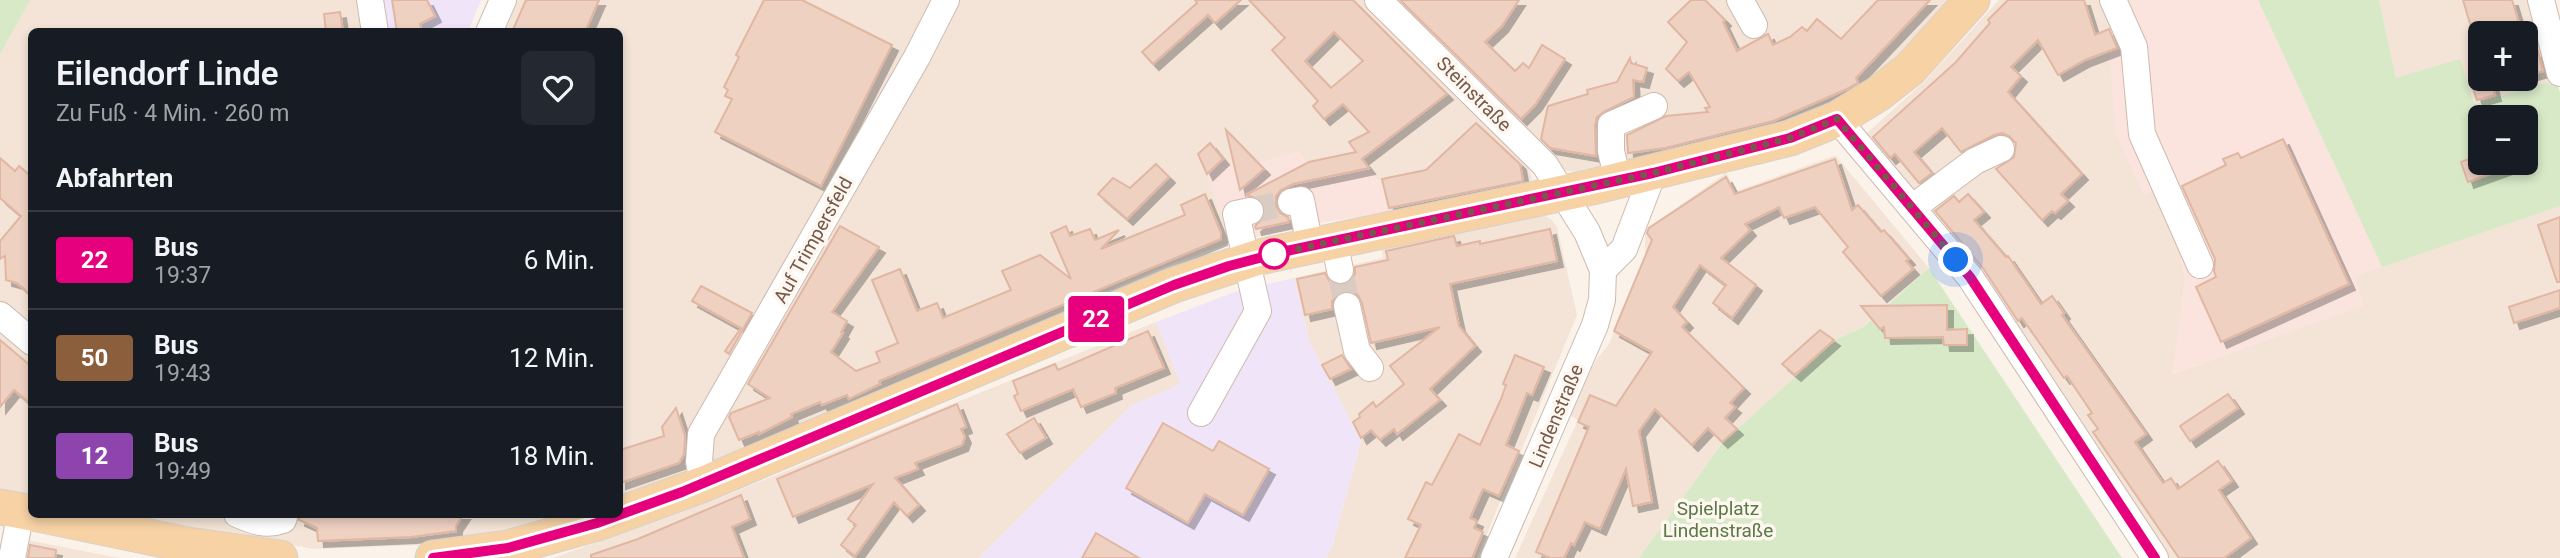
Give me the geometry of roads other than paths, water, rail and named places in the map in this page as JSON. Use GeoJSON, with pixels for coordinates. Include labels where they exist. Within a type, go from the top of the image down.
{"type":"FeatureCollection","features":[{"type":"Feature","properties":{"kind":"main road"},"geometry":{"type":"LineString","coordinates":[[623,514],[704,484],[1174,285],[1246,261],[1328,252],[1790,138],[1837,119],[1878,94],[1910,69],[1972,0]]}},
{"type":"Feature","properties":{"kind":"main road"},"geometry":{"type":"LineString","coordinates":[[57,518],[188,545],[280,558]]}},
{"type":"Feature","properties":{"kind":"main road"},"geometry":{"type":"LineString","coordinates":[[433,558],[508,548],[611,518]]}},
{"type":"Feature","properties":{"kind":"street"},"geometry":{"type":"LineString","coordinates":[[370,0],[374,28]]}},
{"type":"Feature","properties":{"kind":"street"},"geometry":{"type":"LineString","coordinates":[[491,28],[503,0]]}},
{"type":"Feature","properties":{"kind":"street","name":"Auf Trimpersfeld"},"geometry":{"type":"LineString","coordinates":[[704,484],[699,462],[701,435],[917,57],[946,0]]}},
{"type":"Feature","properties":{"kind":"street","name":"Steinstraße"},"geometry":{"type":"LineString","coordinates":[[1378,0],[1545,165],[1564,193]]}},
{"type":"Feature","properties":{"kind":"street"},"geometry":{"type":"LineString","coordinates":[[1740,0],[1754,25]]}},
{"type":"Feature","properties":{"kind":"street"},"geometry":{"type":"LineString","coordinates":[[2113,0],[2134,47],[2142,134],[2200,265]]}},
{"type":"Feature","properties":{"kind":"street"},"geometry":{"type":"LineString","coordinates":[[2541,0],[2560,73]]}},
{"type":"Feature","properties":{"kind":"street"},"geometry":{"type":"LineString","coordinates":[[1619,181],[1611,151],[1611,125],[1654,106]]}},
{"type":"Feature","properties":{"kind":"street"},"geometry":{"type":"LineString","coordinates":[[1837,119],[1970,277],[2155,558]]}},
{"type":"Feature","properties":{"kind":"street"},"geometry":{"type":"LineString","coordinates":[[1912,208],[1975,161],[2001,149]]}},
{"type":"Feature","properties":{"kind":"street"},"geometry":{"type":"LineString","coordinates":[[1603,270],[1624,249],[1653,173]]}},
{"type":"Feature","properties":{"kind":"street","name":"Lindenstraße"},"geometry":{"type":"LineString","coordinates":[[1494,558],[1595,325],[1602,300],[1603,270],[1587,232],[1564,193]]}},
{"type":"Feature","properties":{"kind":"street"},"geometry":{"type":"LineString","coordinates":[[1291,202],[1301,200],[1328,252]]}},
{"type":"Feature","properties":{"kind":"street"},"geometry":{"type":"LineString","coordinates":[[1201,412],[1258,310],[1237,214],[1250,211]]}},
{"type":"Feature","properties":{"kind":"street"},"geometry":{"type":"LineString","coordinates":[[1347,306],[1357,351],[1370,368]]}},
{"type":"Feature","properties":{"kind":"street"},"geometry":{"type":"LineString","coordinates":[[0,315],[28,339]]}},
{"type":"Feature","properties":{"kind":"street"},"geometry":{"type":"LineString","coordinates":[[12,558],[23,511]]}},
{"type":"Feature","properties":{"kind":"street"},"geometry":{"type":"LineString","coordinates":[[247,518],[272,524],[282,518]]}},
{"type":"Feature","properties":{"kind":"tunnel"},"geometry":{"type":"LineString","coordinates":[[1250,211],[1291,202]]}},
{"type":"Feature","properties":{"kind":"tunnel"},"geometry":{"type":"LineString","coordinates":[[1340,270],[1347,306]]}},
{"type":"Feature","properties":{"kind":"park label","name":"Spielplatz Lindenstraße"},"geometry":{"type":"Point","coordinates":[1718,519]}}]}
